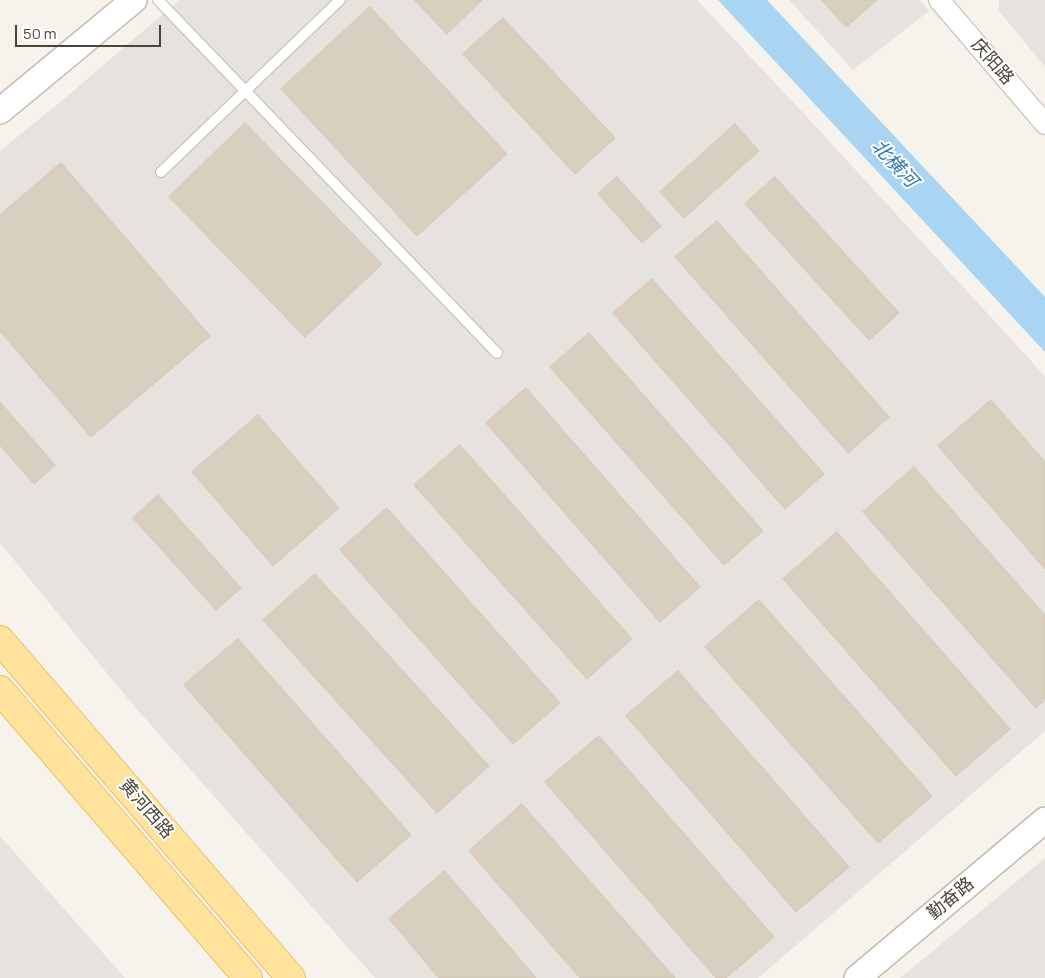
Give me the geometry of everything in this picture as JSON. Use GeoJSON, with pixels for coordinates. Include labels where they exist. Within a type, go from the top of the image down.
{"type":"FeatureCollection","features":[{"type":"Feature","properties":{"kind":"main road","name":"黄河西路"},"geometry":{"type":"LineString","coordinates":[[0,640],[292,978]]}},
{"type":"Feature","properties":{"kind":"main road","name":"黄河西路"},"geometry":{"type":"LineString","coordinates":[[0,690],[248,978]]}},
{"type":"Feature","properties":{"kind":"street"},"geometry":{"type":"LineString","coordinates":[[0,111],[134,0]]}},
{"type":"Feature","properties":{"kind":"street","name":"庆阳路"},"geometry":{"type":"LineString","coordinates":[[940,0],[1045,124]]}},
{"type":"Feature","properties":{"kind":"street","name":"勤奋路"},"geometry":{"type":"LineString","coordinates":[[857,978],[1045,820]]}},
{"type":"Feature","properties":{"kind":"lane"},"geometry":{"type":"LineString","coordinates":[[158,0],[497,352]]}},
{"type":"Feature","properties":{"kind":"lane"},"geometry":{"type":"LineString","coordinates":[[161,172],[340,0]]}},
{"type":"Feature","properties":{"kind":"shaded area"},"geometry":{"type":"Polygon","coordinates":[[[179,0],[697,0],[1045,376],[1045,731],[758,978],[375,978],[134,706],[0,543],[0,151],[179,0]]]}},
{"type":"Feature","properties":{"kind":"shaded area"},"geometry":{"type":"Polygon","coordinates":[[[789,0],[920,0],[929,11],[853,70],[789,0]]]}},
{"type":"Feature","properties":{"kind":"shaded area"},"geometry":{"type":"Polygon","coordinates":[[[999,0],[1045,0],[1045,67],[999,11],[999,0]]]}},
{"type":"Feature","properties":{"kind":"shaded area"},"geometry":{"type":"Polygon","coordinates":[[[0,836],[125,978],[0,978],[0,836]]]}},
{"type":"Feature","properties":{"kind":"shaded area"},"geometry":{"type":"Polygon","coordinates":[[[1045,858],[1045,978],[900,978],[1045,858]]]}},
{"type":"Feature","properties":{"kind":"water","name":"北横河"},"geometry":{"type":"Polygon","coordinates":[[[718,0],[767,0],[1045,297],[1045,352],[718,0]]]}},
{"type":"Feature","properties":{"kind":"building"},"geometry":{"type":"Polygon","coordinates":[[[415,0],[482,0],[447,34],[415,0]]]}},
{"type":"Feature","properties":{"kind":"building"},"geometry":{"type":"Polygon","coordinates":[[[822,0],[877,0],[846,27],[822,0]]]}},
{"type":"Feature","properties":{"kind":"building"},"geometry":{"type":"Polygon","coordinates":[[[370,7],[507,154],[417,236],[281,89],[370,7]]]}},
{"type":"Feature","properties":{"kind":"building"},"geometry":{"type":"Polygon","coordinates":[[[503,18],[615,138],[575,174],[463,54],[503,18]]]}},
{"type":"Feature","properties":{"kind":"building"},"geometry":{"type":"Polygon","coordinates":[[[245,123],[382,264],[305,337],[169,197],[245,123]]]}},
{"type":"Feature","properties":{"kind":"building"},"geometry":{"type":"Polygon","coordinates":[[[735,124],[759,151],[684,218],[660,192],[735,124]]]}},
{"type":"Feature","properties":{"kind":"building"},"geometry":{"type":"Polygon","coordinates":[[[61,163],[210,336],[91,437],[0,331],[0,215],[61,163]]]}},
{"type":"Feature","properties":{"kind":"building"},"geometry":{"type":"Polygon","coordinates":[[[617,177],[661,226],[642,243],[598,194],[617,177]]]}},
{"type":"Feature","properties":{"kind":"building"},"geometry":{"type":"Polygon","coordinates":[[[775,177],[899,313],[869,340],[745,204],[775,177]]]}},
{"type":"Feature","properties":{"kind":"building"},"geometry":{"type":"Polygon","coordinates":[[[717,221],[889,417],[848,453],[675,257],[717,221]]]}},
{"type":"Feature","properties":{"kind":"building"},"geometry":{"type":"Polygon","coordinates":[[[652,279],[824,474],[785,509],[613,313],[652,279]]]}},
{"type":"Feature","properties":{"kind":"building"},"geometry":{"type":"Polygon","coordinates":[[[589,333],[763,531],[724,565],[550,367],[589,333]]]}},
{"type":"Feature","properties":{"kind":"building"},"geometry":{"type":"Polygon","coordinates":[[[526,388],[700,587],[660,622],[486,423],[526,388]]]}},
{"type":"Feature","properties":{"kind":"building"},"geometry":{"type":"Polygon","coordinates":[[[991,400],[1045,462],[1045,569],[938,446],[991,400]]]}},
{"type":"Feature","properties":{"kind":"building"},"geometry":{"type":"Polygon","coordinates":[[[0,402],[55,465],[34,484],[0,445],[0,402]]]}},
{"type":"Feature","properties":{"kind":"building"},"geometry":{"type":"Polygon","coordinates":[[[258,415],[339,508],[273,566],[192,472],[258,415]]]}},
{"type":"Feature","properties":{"kind":"building"},"geometry":{"type":"Polygon","coordinates":[[[460,445],[632,639],[587,679],[414,485],[460,445]]]}},
{"type":"Feature","properties":{"kind":"building"},"geometry":{"type":"Polygon","coordinates":[[[914,467],[1045,615],[1045,700],[1036,708],[863,512],[914,467]]]}},
{"type":"Feature","properties":{"kind":"building"},"geometry":{"type":"Polygon","coordinates":[[[158,495],[241,588],[216,610],[133,518],[158,495]]]}},
{"type":"Feature","properties":{"kind":"building"},"geometry":{"type":"Polygon","coordinates":[[[387,508],[560,703],[513,744],[340,550],[387,508]]]}},
{"type":"Feature","properties":{"kind":"building"},"geometry":{"type":"Polygon","coordinates":[[[837,532],[1010,729],[956,776],[783,579],[837,532]]]}},
{"type":"Feature","properties":{"kind":"building"},"geometry":{"type":"Polygon","coordinates":[[[315,574],[489,766],[437,813],[263,620],[315,574]]]}},
{"type":"Feature","properties":{"kind":"building"},"geometry":{"type":"Polygon","coordinates":[[[759,600],[932,796],[878,843],[705,647],[759,600]]]}},
{"type":"Feature","properties":{"kind":"building"},"geometry":{"type":"Polygon","coordinates":[[[238,639],[411,835],[357,882],[184,685],[238,639]]]}},
{"type":"Feature","properties":{"kind":"building"},"geometry":{"type":"Polygon","coordinates":[[[678,671],[849,867],[796,912],[626,716],[678,671]]]}},
{"type":"Feature","properties":{"kind":"building"},"geometry":{"type":"Polygon","coordinates":[[[599,736],[774,937],[726,978],[716,978],[545,782],[599,736]]]}},
{"type":"Feature","properties":{"kind":"building"},"geometry":{"type":"Polygon","coordinates":[[[522,804],[675,978],[580,978],[469,851],[522,804]]]}},
{"type":"Feature","properties":{"kind":"building"},"geometry":{"type":"Polygon","coordinates":[[[445,871],[536,978],[439,978],[389,919],[445,871]]]}}]}
